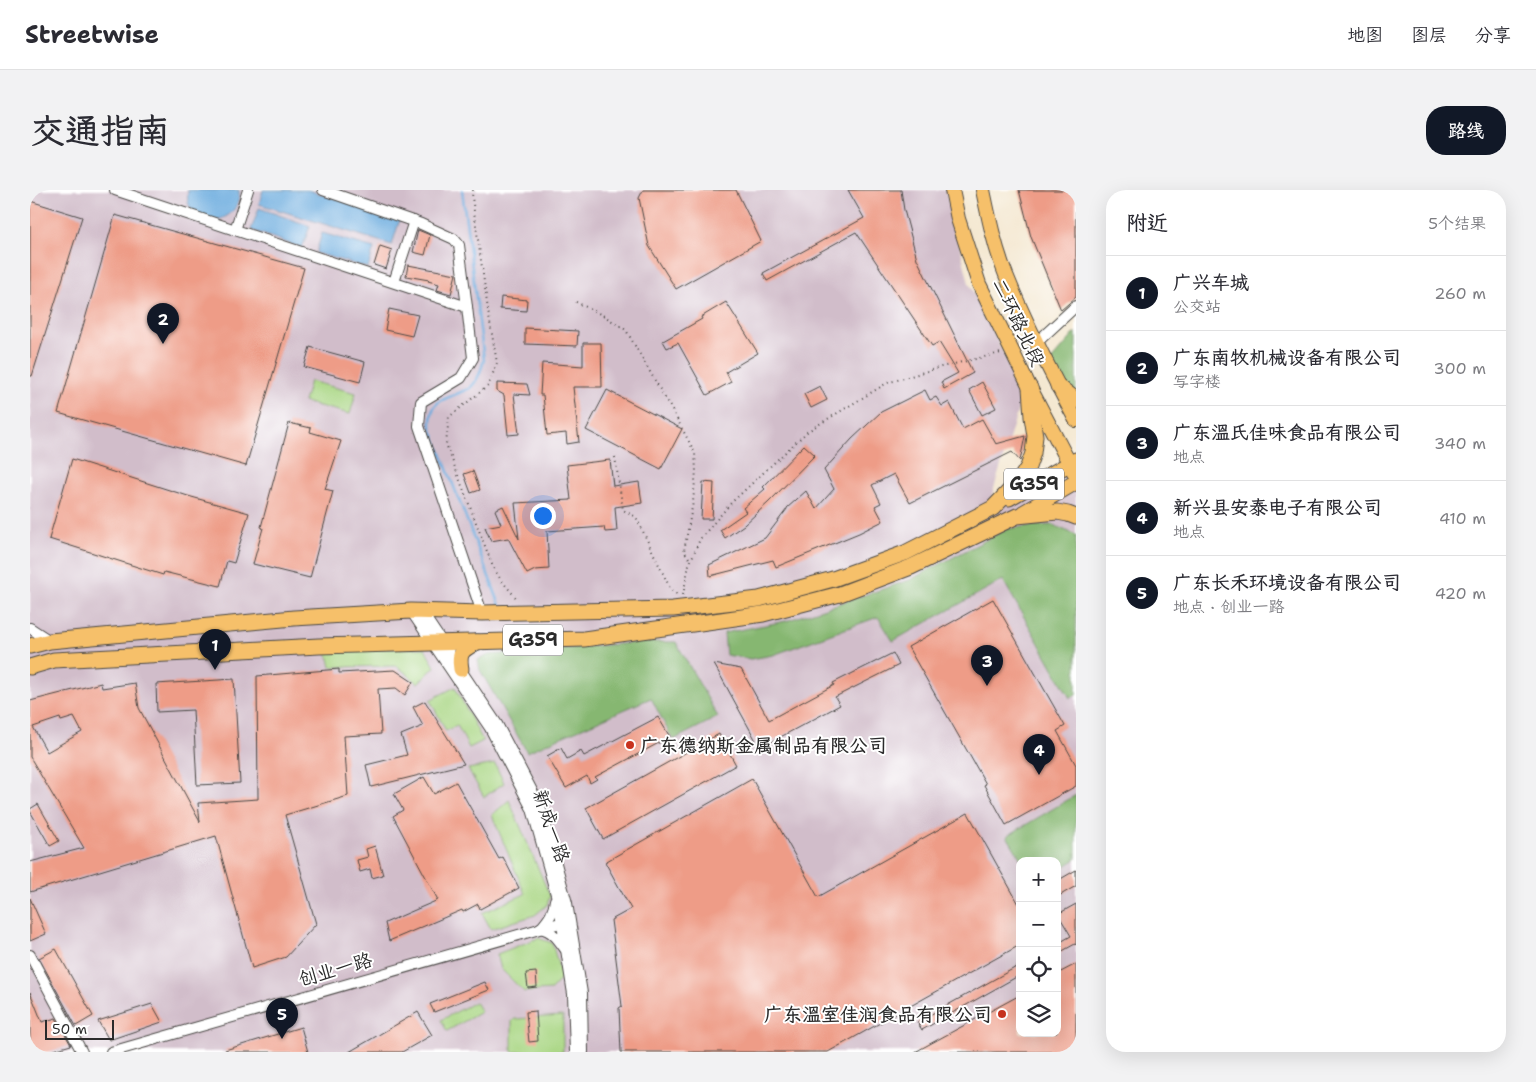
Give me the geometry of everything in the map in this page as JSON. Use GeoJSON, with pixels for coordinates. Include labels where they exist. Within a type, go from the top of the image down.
{"type":"FeatureCollection","features":[{"type":"Feature","properties":{"kind":"highway"},"geometry":{"type":"LineString","coordinates":[[1058,386],[1076,400]]}},
{"type":"Feature","properties":{"kind":"highway"},"geometry":{"type":"LineString","coordinates":[[993,508],[1019,481],[1028,467],[1033,453],[1035,436],[1030,388]]}},
{"type":"Feature","properties":{"kind":"highway","name":"G359"},"geometry":{"type":"LineString","coordinates":[[30,646],[50,641],[294,618],[416,611],[482,613],[673,609],[759,599],[833,579],[905,553],[1074,467]]}},
{"type":"Feature","properties":{"kind":"highway","name":"G359"},"geometry":{"type":"LineString","coordinates":[[30,667],[54,660],[319,646],[584,639],[763,614],[840,594],[911,567],[1017,516],[1076,482]]}},
{"type":"Feature","properties":{"kind":"highway"},"geometry":{"type":"LineString","coordinates":[[1017,516],[1057,512],[1076,517]]}},
{"type":"Feature","properties":{"kind":"highway"},"geometry":{"type":"LineString","coordinates":[[461,669],[459,659],[462,652],[477,642]]}},
{"type":"Feature","properties":{"kind":"main road","name":"二环路北段"},"geometry":{"type":"LineString","coordinates":[[952,190],[958,218],[979,284],[1030,388],[1074,467]]}},
{"type":"Feature","properties":{"kind":"main road","name":"二环路北段"},"geometry":{"type":"LineString","coordinates":[[983,190],[1005,274],[1036,343],[1076,420]]}},
{"type":"Feature","properties":{"kind":"street"},"geometry":{"type":"LineString","coordinates":[[115,190],[467,307]]}},
{"type":"Feature","properties":{"kind":"street"},"geometry":{"type":"LineString","coordinates":[[235,230],[248,190]]}},
{"type":"Feature","properties":{"kind":"street"},"geometry":{"type":"LineString","coordinates":[[323,190],[414,222],[454,239],[459,245],[473,358],[461,378],[421,402],[419,426],[482,613]]}},
{"type":"Feature","properties":{"kind":"street"},"geometry":{"type":"LineString","coordinates":[[394,282],[414,222]]}},
{"type":"Feature","properties":{"kind":"street"},"geometry":{"type":"LineString","coordinates":[[1036,343],[1076,306]]}},
{"type":"Feature","properties":{"kind":"street","name":"新成一路"},"geometry":{"type":"LineString","coordinates":[[416,611],[490,728],[532,809],[555,894],[566,921],[582,993],[583,1052]]}},
{"type":"Feature","properties":{"kind":"street"},"geometry":{"type":"LineString","coordinates":[[30,628],[50,641]]}},
{"type":"Feature","properties":{"kind":"street","name":"新成一路"},"geometry":{"type":"LineString","coordinates":[[438,643],[461,669],[497,724],[540,806],[567,903],[566,952],[574,994],[575,1052]]}},
{"type":"Feature","properties":{"kind":"street"},"geometry":{"type":"LineString","coordinates":[[540,928],[549,920],[553,911],[555,894]]}},
{"type":"Feature","properties":{"kind":"street","name":"创业一路"},"geometry":{"type":"LineString","coordinates":[[111,1052],[566,921]]}},
{"type":"Feature","properties":{"kind":"street"},"geometry":{"type":"LineString","coordinates":[[540,928],[554,934],[566,952]]}},
{"type":"Feature","properties":{"kind":"street"},"geometry":{"type":"LineString","coordinates":[[30,955],[82,1052]]}},
{"type":"Feature","properties":{"kind":"path"},"geometry":{"type":"LineString","coordinates":[[473,190],[472,197],[497,363],[488,386],[449,417],[446,444],[492,567],[528,612]]}},
{"type":"Feature","properties":{"kind":"path"},"geometry":{"type":"LineString","coordinates":[[576,302],[606,316],[626,330],[695,453],[696,471],[693,502],[684,551],[691,561]]}},
{"type":"Feature","properties":{"kind":"path"},"geometry":{"type":"LineString","coordinates":[[615,457],[623,510],[636,517],[671,590],[682,598],[691,561],[700,539],[731,503],[808,432],[887,383],[941,367],[1012,350]]}},
{"type":"Feature","properties":{"kind":"shaded area"},"geometry":{"type":"Polygon","coordinates":[[[30,190],[946,190],[969,283],[1023,393],[988,508],[1076,468],[1076,1052],[30,1052],[30,190]]]}},
{"type":"Feature","properties":{"kind":"green space"},"geometry":{"type":"Polygon","coordinates":[[[1076,332],[1076,402],[1049,363],[1076,332]]]}},
{"type":"Feature","properties":{"kind":"green space"},"geometry":{"type":"Polygon","coordinates":[[[310,381],[356,393],[350,414],[304,402],[310,381]]]}},
{"type":"Feature","properties":{"kind":"green space"},"geometry":{"type":"Polygon","coordinates":[[[1053,525],[1076,535],[1076,695],[1070,698],[1003,580],[893,641],[878,617],[773,655],[751,659],[726,655],[724,633],[786,621],[910,580],[1007,529],[1053,525]]]}},
{"type":"Feature","properties":{"kind":"green space"},"geometry":{"type":"Polygon","coordinates":[[[644,642],[676,642],[718,717],[673,740],[651,698],[527,752],[480,670],[478,660],[489,655],[644,642]]]}},
{"type":"Feature","properties":{"kind":"green space"},"geometry":{"type":"Polygon","coordinates":[[[425,648],[435,667],[418,683],[397,666],[331,667],[327,650],[425,648]]]}},
{"type":"Feature","properties":{"kind":"green space"},"geometry":{"type":"Polygon","coordinates":[[[455,687],[483,741],[469,748],[457,725],[446,731],[430,700],[455,687]]]}},
{"type":"Feature","properties":{"kind":"green space"},"geometry":{"type":"Polygon","coordinates":[[[495,764],[504,783],[484,797],[468,769],[495,764]]]}},
{"type":"Feature","properties":{"kind":"green space"},"geometry":{"type":"Polygon","coordinates":[[[1076,795],[1076,859],[1061,868],[1061,857],[1020,857],[1007,836],[1076,795]]]}},
{"type":"Feature","properties":{"kind":"green space"},"geometry":{"type":"Polygon","coordinates":[[[509,800],[550,896],[547,905],[535,915],[491,929],[482,913],[525,894],[492,815],[509,800]]]}},
{"type":"Feature","properties":{"kind":"green space"},"geometry":{"type":"Polygon","coordinates":[[[538,938],[552,943],[562,978],[551,990],[524,992],[501,969],[497,954],[538,938]]]}},
{"type":"Feature","properties":{"kind":"green space"},"geometry":{"type":"Polygon","coordinates":[[[475,1002],[481,1012],[447,1031],[441,1020],[475,1002]]]}},
{"type":"Feature","properties":{"kind":"green space"},"geometry":{"type":"Polygon","coordinates":[[[563,1016],[563,1052],[512,1052],[512,1021],[515,1019],[563,1016]]]}},
{"type":"Feature","properties":{"kind":"water"},"geometry":{"type":"Polygon","coordinates":[[[188,190],[239,190],[238,201],[234,210],[227,216],[218,220],[209,220],[200,217],[193,211],[188,202],[188,190]]]}},
{"type":"Feature","properties":{"kind":"water"},"geometry":{"type":"Polygon","coordinates":[[[263,190],[308,190],[400,219],[392,245],[259,204],[263,190]]]}},
{"type":"Feature","properties":{"kind":"water"},"geometry":{"type":"Polygon","coordinates":[[[259,208],[310,226],[302,248],[251,230],[259,208]]]}},
{"type":"Feature","properties":{"kind":"water"},"geometry":{"type":"Polygon","coordinates":[[[322,233],[374,248],[368,268],[316,253],[322,233]]]}},
{"type":"Feature","properties":{"kind":"building"},"geometry":{"type":"Polygon","coordinates":[[[643,190],[736,190],[761,241],[676,289],[649,246],[639,198],[643,190]]]}},
{"type":"Feature","properties":{"kind":"building"},"geometry":{"type":"Polygon","coordinates":[[[848,190],[901,190],[904,210],[917,259],[973,373],[944,389],[941,382],[958,373],[939,342],[932,346],[856,232],[767,281],[763,273],[864,218],[848,190]]]}},
{"type":"Feature","properties":{"kind":"building"},"geometry":{"type":"Polygon","coordinates":[[[1019,190],[1074,190],[1076,193],[1076,297],[1061,310],[1031,237],[1019,190]]]}},
{"type":"Feature","properties":{"kind":"building"},"geometry":{"type":"Polygon","coordinates":[[[30,201],[82,217],[32,376],[30,376],[30,201]]]}},
{"type":"Feature","properties":{"kind":"building"},"geometry":{"type":"Polygon","coordinates":[[[115,215],[304,268],[246,466],[58,413],[115,215]]]}},
{"type":"Feature","properties":{"kind":"building"},"geometry":{"type":"Polygon","coordinates":[[[418,230],[430,235],[425,255],[413,252],[418,230]]]}},
{"type":"Feature","properties":{"kind":"building"},"geometry":{"type":"Polygon","coordinates":[[[380,246],[392,250],[386,269],[374,265],[380,246]]]}},
{"type":"Feature","properties":{"kind":"building"},"geometry":{"type":"Polygon","coordinates":[[[408,265],[456,274],[451,294],[437,290],[439,284],[429,280],[406,276],[408,265]]]}},
{"type":"Feature","properties":{"kind":"building"},"geometry":{"type":"Polygon","coordinates":[[[501,297],[527,300],[526,311],[500,309],[501,297]]]}},
{"type":"Feature","properties":{"kind":"building"},"geometry":{"type":"Polygon","coordinates":[[[726,302],[758,353],[726,372],[731,382],[707,395],[678,343],[667,348],[663,341],[702,319],[701,317],[726,302]]]}},
{"type":"Feature","properties":{"kind":"building"},"geometry":{"type":"Polygon","coordinates":[[[389,309],[418,315],[412,336],[385,330],[389,309]]]}},
{"type":"Feature","properties":{"kind":"building"},"geometry":{"type":"Polygon","coordinates":[[[525,328],[578,331],[577,346],[525,344],[525,328]]]}},
{"type":"Feature","properties":{"kind":"building"},"geometry":{"type":"Polygon","coordinates":[[[583,343],[601,343],[602,387],[573,387],[579,442],[567,444],[566,433],[547,435],[543,395],[540,395],[542,363],[583,366],[583,343]]]}},
{"type":"Feature","properties":{"kind":"building"},"geometry":{"type":"Polygon","coordinates":[[[310,347],[365,362],[360,382],[304,367],[310,347]]]}},
{"type":"Feature","properties":{"kind":"building"},"geometry":{"type":"Polygon","coordinates":[[[982,382],[996,408],[982,415],[969,390],[982,382]]]}},
{"type":"Feature","properties":{"kind":"building"},"geometry":{"type":"Polygon","coordinates":[[[497,383],[527,384],[530,395],[514,394],[519,434],[508,435],[504,395],[497,391],[497,383]]]}},
{"type":"Feature","properties":{"kind":"building"},"geometry":{"type":"Polygon","coordinates":[[[820,386],[827,400],[811,408],[804,394],[820,386]]]}},
{"type":"Feature","properties":{"kind":"building"},"geometry":{"type":"Polygon","coordinates":[[[607,390],[682,429],[661,469],[586,430],[607,390]]]}},
{"type":"Feature","properties":{"kind":"building"},"geometry":{"type":"Polygon","coordinates":[[[925,390],[930,400],[936,397],[942,406],[949,402],[963,429],[982,419],[996,444],[1025,436],[1020,461],[1012,452],[910,503],[894,474],[872,485],[881,503],[875,506],[883,521],[859,533],[776,567],[773,560],[710,576],[709,565],[765,538],[787,508],[806,491],[816,509],[834,489],[824,470],[852,439],[881,412],[925,390]]]}},
{"type":"Feature","properties":{"kind":"building"},"geometry":{"type":"Polygon","coordinates":[[[289,423],[311,428],[310,432],[341,441],[325,489],[333,491],[310,578],[253,564],[289,423]]]}},
{"type":"Feature","properties":{"kind":"building"},"geometry":{"type":"Polygon","coordinates":[[[804,445],[815,455],[769,502],[744,525],[725,538],[720,530],[746,512],[743,508],[765,489],[763,487],[804,445]]]}},
{"type":"Feature","properties":{"kind":"building"},"geometry":{"type":"Polygon","coordinates":[[[72,459],[188,496],[249,513],[234,563],[227,561],[220,586],[164,572],[163,575],[49,539],[72,459]]]}},
{"type":"Feature","properties":{"kind":"building"},"geometry":{"type":"Polygon","coordinates":[[[610,460],[613,486],[639,482],[642,503],[615,507],[617,531],[605,532],[604,527],[547,531],[549,569],[535,570],[527,574],[508,538],[491,541],[485,527],[501,524],[495,510],[503,506],[519,539],[515,503],[571,500],[567,465],[610,460]]]}},
{"type":"Feature","properties":{"kind":"building"},"geometry":{"type":"Polygon","coordinates":[[[473,471],[480,490],[471,493],[464,474],[473,471]]]}},
{"type":"Feature","properties":{"kind":"building"},"geometry":{"type":"Polygon","coordinates":[[[703,482],[714,483],[712,519],[701,519],[703,482]]]}},
{"type":"Feature","properties":{"kind":"building"},"geometry":{"type":"Polygon","coordinates":[[[993,599],[1065,726],[1057,731],[1076,765],[1076,786],[1006,825],[984,785],[986,784],[908,647],[993,599]]]}},
{"type":"Feature","properties":{"kind":"building"},"geometry":{"type":"Polygon","coordinates":[[[893,653],[899,665],[835,697],[840,705],[760,748],[714,664],[741,669],[769,720],[834,685],[833,683],[893,653]]]}},
{"type":"Feature","properties":{"kind":"building"},"geometry":{"type":"Polygon","coordinates":[[[339,669],[339,673],[395,670],[413,682],[405,695],[396,688],[378,689],[381,734],[344,736],[348,796],[285,815],[316,924],[286,957],[252,968],[216,836],[30,892],[30,862],[84,848],[30,757],[30,701],[101,683],[102,688],[135,683],[139,708],[200,822],[198,803],[258,799],[257,676],[339,669]],[[74,717],[61,721],[60,718],[33,727],[47,752],[82,732],[74,717]]]}},
{"type":"Feature","properties":{"kind":"building"},"geometry":{"type":"Polygon","coordinates":[[[234,679],[240,783],[197,785],[193,710],[157,712],[156,684],[234,679]]]}},
{"type":"Feature","properties":{"kind":"building"},"geometry":{"type":"Polygon","coordinates":[[[425,701],[464,764],[371,787],[366,765],[407,755],[401,735],[423,726],[413,707],[425,701]]]}},
{"type":"Feature","properties":{"kind":"building"},"geometry":{"type":"Polygon","coordinates":[[[658,717],[670,737],[595,777],[597,779],[590,783],[587,776],[566,788],[547,756],[561,748],[567,759],[581,751],[584,756],[658,717]]]}},
{"type":"Feature","properties":{"kind":"building"},"geometry":{"type":"Polygon","coordinates":[[[719,734],[736,765],[603,839],[586,808],[719,734]]]}},
{"type":"Feature","properties":{"kind":"building"},"geometry":{"type":"Polygon","coordinates":[[[424,777],[434,794],[456,782],[499,859],[503,857],[519,888],[480,909],[478,904],[463,912],[462,910],[389,941],[385,923],[438,900],[393,816],[403,810],[394,794],[424,777]]]}},
{"type":"Feature","properties":{"kind":"building"},"geometry":{"type":"Polygon","coordinates":[[[752,779],[818,897],[968,813],[1016,899],[1016,947],[828,1052],[621,1052],[619,1008],[622,1006],[611,920],[631,909],[605,862],[752,779]]]}},
{"type":"Feature","properties":{"kind":"building"},"geometry":{"type":"Polygon","coordinates":[[[38,804],[59,841],[50,846],[30,811],[30,809],[38,804]]]}},
{"type":"Feature","properties":{"kind":"building"},"geometry":{"type":"Polygon","coordinates":[[[375,846],[383,875],[372,878],[370,869],[360,872],[357,860],[368,857],[366,849],[375,846]]]}},
{"type":"Feature","properties":{"kind":"building"},"geometry":{"type":"Polygon","coordinates":[[[1076,870],[1076,886],[1061,895],[1061,879],[1076,870]]]}},
{"type":"Feature","properties":{"kind":"building"},"geometry":{"type":"Polygon","coordinates":[[[30,898],[46,934],[30,941],[30,898]]]}},
{"type":"Feature","properties":{"kind":"building"},"geometry":{"type":"Polygon","coordinates":[[[1076,904],[1076,945],[1061,952],[1061,942],[1071,936],[1061,919],[1061,912],[1076,904]]]}},
{"type":"Feature","properties":{"kind":"building"},"geometry":{"type":"Polygon","coordinates":[[[56,949],[93,1016],[76,1026],[39,958],[56,949]]]}},
{"type":"Feature","properties":{"kind":"building","name":"广东温室佳润食品有限公司"},"geometry":{"type":"Polygon","coordinates":[[[1076,964],[1076,1052],[915,1052],[1016,997],[1016,1037],[1061,1037],[1061,972],[1076,964]]]}},
{"type":"Feature","properties":{"kind":"building"},"geometry":{"type":"Polygon","coordinates":[[[1016,967],[1016,977],[922,1030],[917,1022],[1016,967]]]}},
{"type":"Feature","properties":{"kind":"building"},"geometry":{"type":"Polygon","coordinates":[[[536,972],[537,987],[528,988],[526,973],[536,972]]]}},
{"type":"Feature","properties":{"kind":"building"},"geometry":{"type":"Polygon","coordinates":[[[485,982],[489,990],[434,1012],[430,1004],[485,982]]]}},
{"type":"Feature","properties":{"kind":"building"},"geometry":{"type":"Polygon","coordinates":[[[30,992],[42,1022],[56,1018],[71,1045],[47,1052],[30,1052],[30,992]]]}},
{"type":"Feature","properties":{"kind":"building"},"geometry":{"type":"Polygon","coordinates":[[[152,1004],[162,1022],[109,1040],[98,1021],[152,1004]]]}},
{"type":"Feature","properties":{"kind":"building"},"geometry":{"type":"Polygon","coordinates":[[[536,1011],[538,1041],[529,1042],[526,1012],[536,1011]]]}},
{"type":"Feature","properties":{"kind":"building"},"geometry":{"type":"Polygon","coordinates":[[[418,1012],[432,1035],[402,1052],[349,1052],[418,1012]]]}},
{"type":"Feature","properties":{"kind":"building"},"geometry":{"type":"Polygon","coordinates":[[[301,1027],[308,1052],[226,1052],[225,1050],[301,1027]]]}},
{"type":"Feature","properties":{"kind":"waterway"},"geometry":{"type":"LineString","coordinates":[[462,190],[484,360],[477,379],[470,388],[436,404],[432,413],[431,428],[500,605]]}},
{"type":"Feature","properties":{"kind":"place","name":"广东南牧机械设备有限公司"},"geometry":{"type":"Point","coordinates":[163,344]}},
{"type":"Feature","properties":{"kind":"place","name":"广兴车城"},"geometry":{"type":"Point","coordinates":[215,670]}},
{"type":"Feature","properties":{"kind":"place","name":"广东温氏佳味食品有限公司"},"geometry":{"type":"Point","coordinates":[987,686]}},
{"type":"Feature","properties":{"kind":"place","name":"广东德纳斯金属制品有限公司"},"geometry":{"type":"Point","coordinates":[630,745]}},
{"type":"Feature","properties":{"kind":"place","name":"新兴县安泰电子有限公司"},"geometry":{"type":"Point","coordinates":[1039,775]}},
{"type":"Feature","properties":{"kind":"place","name":"广东温室佳润食品有限公司"},"geometry":{"type":"Point","coordinates":[1002,1014]}},
{"type":"Feature","properties":{"kind":"place","name":"广东长禾环境设备有限公司"},"geometry":{"type":"Point","coordinates":[282,1039]}}]}
